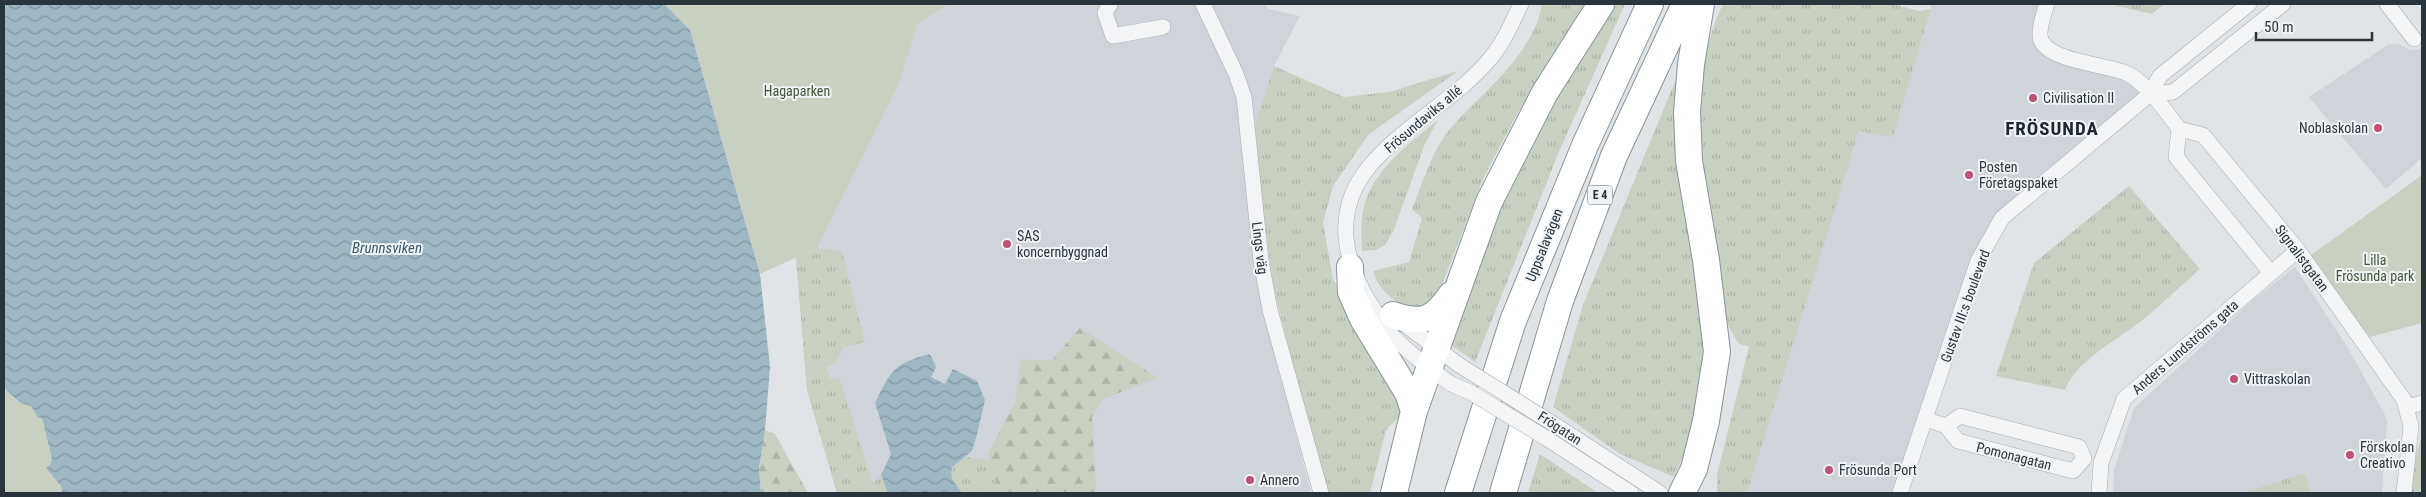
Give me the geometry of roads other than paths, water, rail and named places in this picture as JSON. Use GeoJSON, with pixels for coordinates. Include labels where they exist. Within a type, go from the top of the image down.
{"type":"FeatureCollection","features":[{"type":"Feature","properties":{"kind":"highway"},"geometry":{"type":"LineString","coordinates":[[1394,493],[1414,411],[1488,202],[1526,126],[1577,39],[1600,4]]}},
{"type":"Feature","properties":{"kind":"highway","name":"Uppsalavägen"},"geometry":{"type":"LineString","coordinates":[[1458,493],[1513,321],[1586,143],[1650,4]]}},
{"type":"Feature","properties":{"kind":"highway","name":"E 4"},"geometry":{"type":"LineString","coordinates":[[1503,493],[1563,292],[1614,156],[1685,4]]}},
{"type":"Feature","properties":{"kind":"highway"},"geometry":{"type":"LineString","coordinates":[[1682,493],[1698,481],[1717,352],[1708,276],[1689,161],[1687,112],[1691,64],[1701,4]]}},
{"type":"Feature","properties":{"kind":"highway"},"geometry":{"type":"LineString","coordinates":[[1350,267],[1351,292],[1363,319],[1408,393],[1414,411]]}},
{"type":"Feature","properties":{"kind":"highway"},"geometry":{"type":"LineString","coordinates":[[1393,315],[1417,321],[1429,318],[1440,311],[1458,284]]}},
{"type":"Feature","properties":{"kind":"street"},"geometry":{"type":"LineString","coordinates":[[1110,4],[1105,13],[1114,36],[1163,27]]}},
{"type":"Feature","properties":{"kind":"street","name":"Lings väg"},"geometry":{"type":"LineString","coordinates":[[1203,4],[1236,74],[1244,97],[1261,261],[1270,310],[1321,493]]}},
{"type":"Feature","properties":{"kind":"street","name":"Frösundaviks allé"},"geometry":{"type":"LineString","coordinates":[[1459,365],[1432,358],[1388,332],[1358,287],[1350,267],[1346,242],[1346,219],[1352,194],[1368,168],[1400,137],[1444,101],[1489,60],[1502,42],[1521,4]]}},
{"type":"Feature","properties":{"kind":"street"},"geometry":{"type":"LineString","coordinates":[[2046,4],[2039,34],[2042,46],[2053,53],[2127,73],[2150,94],[2179,128],[2176,157],[2271,272]]}},
{"type":"Feature","properties":{"kind":"street","name":"Gustav III:s boulevard"},"geometry":{"type":"LineString","coordinates":[[1900,493],[1978,261],[2002,218],[2150,94],[2160,76],[2249,4]]}},
{"type":"Feature","properties":{"kind":"street"},"geometry":{"type":"LineString","coordinates":[[2150,94],[2173,92],[2282,4]]}},
{"type":"Feature","properties":{"kind":"street"},"geometry":{"type":"LineString","coordinates":[[2387,4],[2414,39]]}},
{"type":"Feature","properties":{"kind":"street","name":"Signalistgatan"},"geometry":{"type":"LineString","coordinates":[[2179,128],[2203,135],[2298,250],[2404,400],[2411,426],[2404,493]]}},
{"type":"Feature","properties":{"kind":"street","name":"Frösundaviks allé"},"geometry":{"type":"LineString","coordinates":[[1346,242],[1360,276],[1381,306],[1393,315],[1432,358],[1451,384]]}},
{"type":"Feature","properties":{"kind":"street","name":"Anders Lundströms gata"},"geometry":{"type":"LineString","coordinates":[[2099,493],[2100,463],[2124,399],[2298,250]]}},
{"type":"Feature","properties":{"kind":"street","name":"Frögatan"},"geometry":{"type":"LineString","coordinates":[[1459,365],[1660,493]]}},
{"type":"Feature","properties":{"kind":"street","name":"Frögatan"},"geometry":{"type":"LineString","coordinates":[[1451,384],[1470,392],[1546,438],[1631,493]]}},
{"type":"Feature","properties":{"kind":"street"},"geometry":{"type":"LineString","coordinates":[[2406,408],[2422,403]]}},
{"type":"Feature","properties":{"kind":"street","name":"Pomonagatan"},"geometry":{"type":"LineString","coordinates":[[1946,426],[1960,416],[2079,447],[2084,459]]}},
{"type":"Feature","properties":{"kind":"street","name":"Pomonagatan"},"geometry":{"type":"LineString","coordinates":[[1925,419],[1946,426],[1958,441],[2073,471],[2084,459]]}},
{"type":"Feature","properties":{"kind":"street","name":"Pomonagatan"},"geometry":{"type":"LineString","coordinates":[[2084,459],[2100,463]]}},
{"type":"Feature","properties":{"kind":"water","name":"Brunnsviken"},"geometry":{"type":"Polygon","coordinates":[[[4,4],[664,4],[690,30],[760,274],[770,367],[765,430],[759,468],[761,493],[62,493],[61,486],[46,468],[50,465],[52,459],[42,418],[38,418],[31,406],[20,403],[4,388],[4,4]]]}},
{"type":"Feature","properties":{"kind":"water"},"geometry":{"type":"Polygon","coordinates":[[[930,354],[936,367],[931,377],[945,384],[953,369],[977,381],[985,400],[972,451],[951,468],[952,479],[962,493],[888,493],[881,475],[891,454],[875,403],[885,383],[900,365],[930,354]]]}},
{"type":"Feature","properties":{"kind":"place","name":"Civilisation II"},"geometry":{"type":"Point","coordinates":[2033,98]}},
{"type":"Feature","properties":{"kind":"place","name":"Noblaskolan"},"geometry":{"type":"Point","coordinates":[2378,128]}},
{"type":"Feature","properties":{"kind":"place","name":"Posten Företagspaket"},"geometry":{"type":"Point","coordinates":[1969,175]}},
{"type":"Feature","properties":{"kind":"place","name":"SAS koncernbyggnad"},"geometry":{"type":"Point","coordinates":[1007,244]}},
{"type":"Feature","properties":{"kind":"place","name":"Vittraskolan"},"geometry":{"type":"Point","coordinates":[2234,379]}},
{"type":"Feature","properties":{"kind":"place","name":"Förskolan Creativo"},"geometry":{"type":"Point","coordinates":[2350,455]}},
{"type":"Feature","properties":{"kind":"place","name":"Frösunda Port"},"geometry":{"type":"Point","coordinates":[1829,470]}},
{"type":"Feature","properties":{"kind":"place","name":"Annero"},"geometry":{"type":"Point","coordinates":[1250,480]}},
{"type":"Feature","properties":{"kind":"district","name":"FRÖSUNDA"},"geometry":{"type":"Point","coordinates":[2052,128]}},
{"type":"Feature","properties":{"kind":"park label","name":"Hagaparken"},"geometry":{"type":"Point","coordinates":[797,91]}},
{"type":"Feature","properties":{"kind":"park label","name":"Lilla Frösunda park"},"geometry":{"type":"Point","coordinates":[2375,268]}}]}
